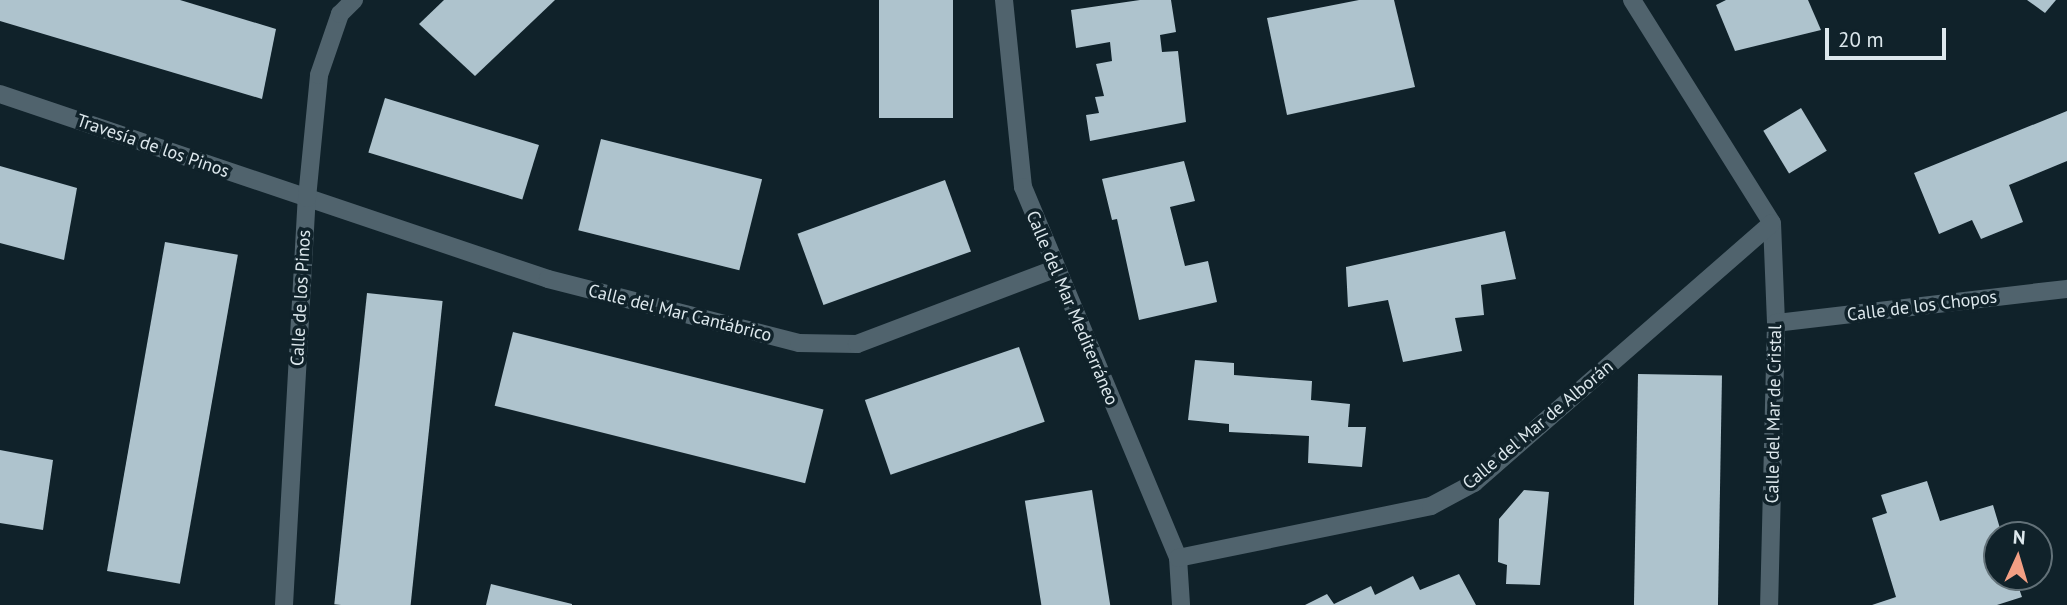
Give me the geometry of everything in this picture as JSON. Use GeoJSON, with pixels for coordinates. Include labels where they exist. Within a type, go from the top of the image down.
{"type":"FeatureCollection","features":[{"type":"Feature","properties":{"kind":"street","name":"Calle de los Pinos"},"geometry":{"type":"LineString","coordinates":[[284,605],[307,198],[319,75],[340,14],[354,0]]}},
{"type":"Feature","properties":{"kind":"street","name":"Calle del Mar Mediterráneo"},"geometry":{"type":"LineString","coordinates":[[1004,0],[1023,187],[1054,269],[1178,558],[1181,605]]}},
{"type":"Feature","properties":{"kind":"street"},"geometry":{"type":"LineString","coordinates":[[1632,0],[1772,223]]}},
{"type":"Feature","properties":{"kind":"street","name":"Travesía de los Pinos"},"geometry":{"type":"LineString","coordinates":[[0,94],[307,198]]}},
{"type":"Feature","properties":{"kind":"street","name":"Calle del Mar Cantábrico"},"geometry":{"type":"LineString","coordinates":[[307,198],[548,279],[799,343],[857,344],[1054,269]]}},
{"type":"Feature","properties":{"kind":"street","name":"Calle del Mar de Cristal"},"geometry":{"type":"LineString","coordinates":[[1769,605],[1776,323],[1772,223]]}},
{"type":"Feature","properties":{"kind":"street","name":"Calle del Mar de Alborán"},"geometry":{"type":"LineString","coordinates":[[1178,558],[1431,506],[1474,483],[1772,223]]}},
{"type":"Feature","properties":{"kind":"street","name":"Calle de los Chopos"},"geometry":{"type":"LineString","coordinates":[[1776,323],[2067,289]]}},
{"type":"Feature","properties":{"kind":"building"},"geometry":{"type":"Polygon","coordinates":[[[0,0],[180,0],[276,29],[262,99],[0,21],[0,0]]]}},
{"type":"Feature","properties":{"kind":"building"},"geometry":{"type":"Polygon","coordinates":[[[444,0],[555,0],[475,76],[419,24],[444,0]]]}},
{"type":"Feature","properties":{"kind":"building"},"geometry":{"type":"Polygon","coordinates":[[[879,0],[953,0],[953,118],[879,118],[879,0]]]}},
{"type":"Feature","properties":{"kind":"building"},"geometry":{"type":"Polygon","coordinates":[[[1140,0],[1171,0],[1176,32],[1160,35],[1162,52],[1178,51],[1186,122],[1090,141],[1086,115],[1099,113],[1095,97],[1104,96],[1096,64],[1112,61],[1110,42],[1076,48],[1071,10],[1140,0]]]}},
{"type":"Feature","properties":{"kind":"building"},"geometry":{"type":"Polygon","coordinates":[[[1359,0],[1394,0],[1415,87],[1287,115],[1267,18],[1359,0]]]}},
{"type":"Feature","properties":{"kind":"building"},"geometry":{"type":"Polygon","coordinates":[[[1726,0],[1808,0],[1821,30],[1735,51],[1716,5],[1726,0]]]}},
{"type":"Feature","properties":{"kind":"building"},"geometry":{"type":"Polygon","coordinates":[[[2027,0],[2056,0],[2045,13],[2027,0]]]}},
{"type":"Feature","properties":{"kind":"building"},"geometry":{"type":"Polygon","coordinates":[[[385,98],[539,145],[522,200],[368,153],[385,98]]]}},
{"type":"Feature","properties":{"kind":"building"},"geometry":{"type":"Polygon","coordinates":[[[1801,108],[1827,151],[1789,174],[1763,131],[1801,108]]]}},
{"type":"Feature","properties":{"kind":"building"},"geometry":{"type":"Polygon","coordinates":[[[2067,111],[2067,161],[2009,185],[2023,222],[1981,239],[1972,220],[1939,234],[1914,173],[2067,111]]]}},
{"type":"Feature","properties":{"kind":"building"},"geometry":{"type":"Polygon","coordinates":[[[601,139],[762,179],[739,270],[578,230],[601,139]]]}},
{"type":"Feature","properties":{"kind":"building"},"geometry":{"type":"Polygon","coordinates":[[[1184,161],[1195,201],[1170,207],[1185,266],[1208,261],[1217,302],[1139,320],[1117,219],[1112,220],[1102,179],[1184,161]]]}},
{"type":"Feature","properties":{"kind":"building"},"geometry":{"type":"Polygon","coordinates":[[[0,166],[77,188],[64,260],[0,243],[0,166]]]}},
{"type":"Feature","properties":{"kind":"building"},"geometry":{"type":"Polygon","coordinates":[[[945,180],[971,251],[823,305],[797,234],[945,180]]]}},
{"type":"Feature","properties":{"kind":"building"},"geometry":{"type":"Polygon","coordinates":[[[1505,231],[1516,279],[1481,285],[1484,315],[1455,318],[1462,351],[1403,362],[1388,300],[1348,307],[1346,267],[1505,231]]]}},
{"type":"Feature","properties":{"kind":"building"},"geometry":{"type":"Polygon","coordinates":[[[165,242],[238,255],[180,584],[107,571],[165,242]]]}},
{"type":"Feature","properties":{"kind":"building"},"geometry":{"type":"Polygon","coordinates":[[[367,293],[443,301],[411,605],[334,604],[367,293]]]}},
{"type":"Feature","properties":{"kind":"building"},"geometry":{"type":"Polygon","coordinates":[[[513,332],[823,409],[805,483],[495,406],[513,332]]]}},
{"type":"Feature","properties":{"kind":"building"},"geometry":{"type":"Polygon","coordinates":[[[1019,347],[1045,422],[891,475],[865,400],[1019,347]]]}},
{"type":"Feature","properties":{"kind":"building"},"geometry":{"type":"Polygon","coordinates":[[[1195,360],[1234,363],[1234,375],[1312,381],[1311,400],[1350,404],[1348,427],[1366,427],[1362,467],[1308,463],[1309,436],[1229,432],[1229,424],[1188,420],[1195,360]]]}},
{"type":"Feature","properties":{"kind":"building"},"geometry":{"type":"Polygon","coordinates":[[[1638,374],[1722,375],[1718,605],[1634,605],[1638,374]]]}},
{"type":"Feature","properties":{"kind":"building"},"geometry":{"type":"Polygon","coordinates":[[[0,450],[53,460],[43,530],[0,523],[0,450]]]}},
{"type":"Feature","properties":{"kind":"building"},"geometry":{"type":"Polygon","coordinates":[[[1927,481],[1940,521],[1993,505],[1998,521],[1983,521],[1983,591],[2020,591],[2022,597],[1997,605],[1872,605],[1896,597],[1872,518],[1887,513],[1881,495],[1927,481]]]}},
{"type":"Feature","properties":{"kind":"building"},"geometry":{"type":"Polygon","coordinates":[[[1092,490],[1110,605],[1041,605],[1025,501],[1092,490]]]}},
{"type":"Feature","properties":{"kind":"building"},"geometry":{"type":"Polygon","coordinates":[[[1524,490],[1549,492],[1540,585],[1506,584],[1507,565],[1498,562],[1499,519],[1524,490]]]}},
{"type":"Feature","properties":{"kind":"building"},"geometry":{"type":"Polygon","coordinates":[[[1459,574],[1476,605],[1305,605],[1327,594],[1334,604],[1371,586],[1375,595],[1413,576],[1420,590],[1459,574]]]}},
{"type":"Feature","properties":{"kind":"building"},"geometry":{"type":"Polygon","coordinates":[[[491,584],[572,604],[572,605],[486,605],[491,584]]]}}]}
